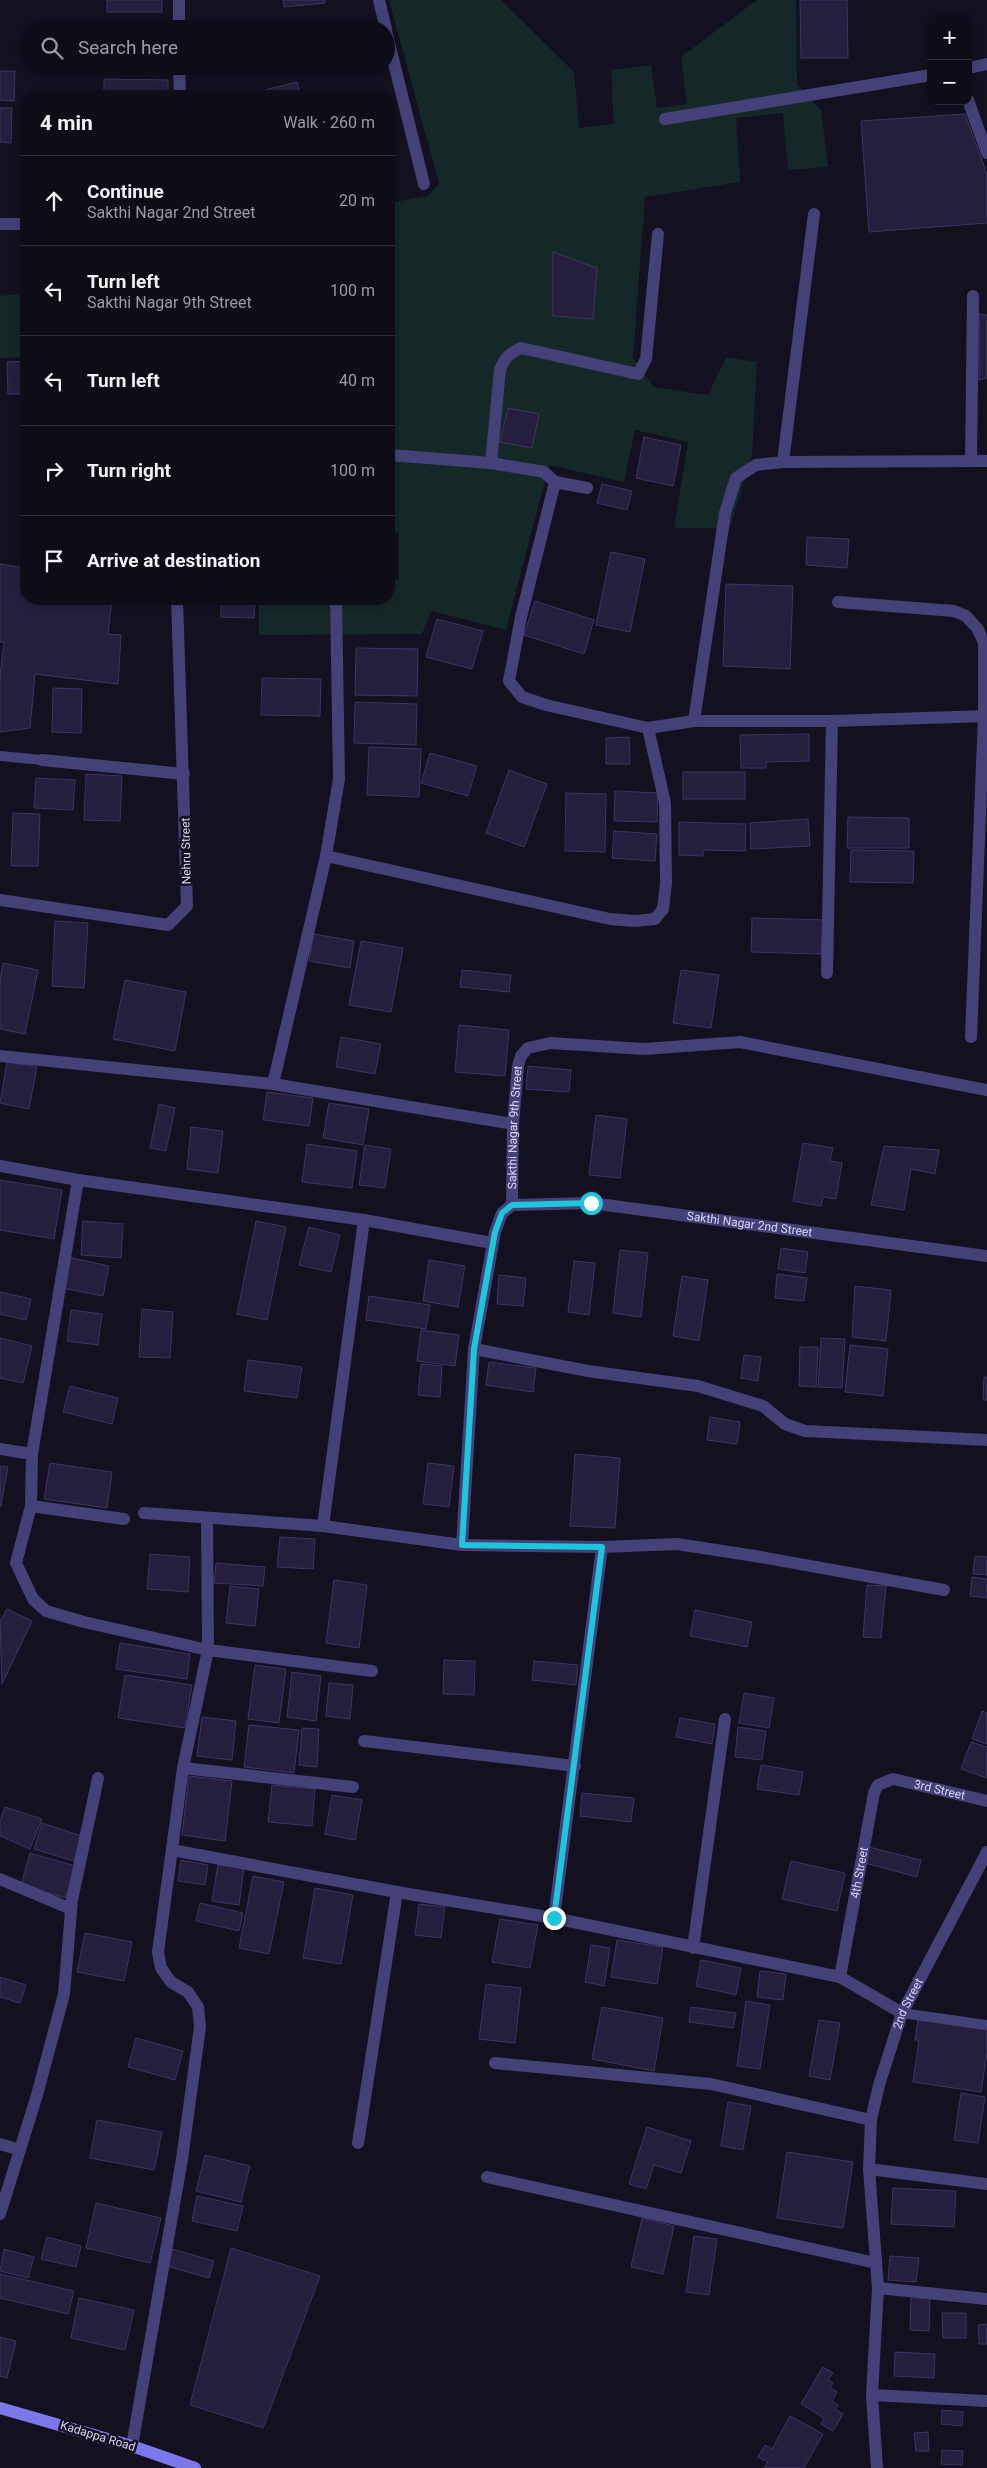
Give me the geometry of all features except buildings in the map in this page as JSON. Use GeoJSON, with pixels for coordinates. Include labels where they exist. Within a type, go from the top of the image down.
{"type":"FeatureCollection","features":[{"type":"Feature","properties":{"kind":"main road","name":"Kadappa Road"},"geometry":{"type":"LineString","coordinates":[[0,2408],[132,2446],[195,2468]]}},
{"type":"Feature","properties":{"kind":"street"},"geometry":{"type":"LineString","coordinates":[[179,0],[179,20]]}},
{"type":"Feature","properties":{"kind":"street"},"geometry":{"type":"LineString","coordinates":[[379,0],[384,20]]}},
{"type":"Feature","properties":{"kind":"street"},"geometry":{"type":"LineString","coordinates":[[972,67],[987,64]]}},
{"type":"Feature","properties":{"kind":"street"},"geometry":{"type":"LineString","coordinates":[[395,66],[424,184]]}},
{"type":"Feature","properties":{"kind":"street"},"geometry":{"type":"LineString","coordinates":[[179,75],[180,90]]}},
{"type":"Feature","properties":{"kind":"street"},"geometry":{"type":"LineString","coordinates":[[665,119],[927,76]]}},
{"type":"Feature","properties":{"kind":"street"},"geometry":{"type":"LineString","coordinates":[[970,105],[987,153]]}},
{"type":"Feature","properties":{"kind":"street"},"geometry":{"type":"LineString","coordinates":[[783,462],[814,214]]}},
{"type":"Feature","properties":{"kind":"street"},"geometry":{"type":"LineString","coordinates":[[0,224],[20,224]]}},
{"type":"Feature","properties":{"kind":"street"},"geometry":{"type":"LineString","coordinates":[[491,463],[500,370],[504,360],[511,352],[521,348],[638,374],[646,359],[658,234]]}},
{"type":"Feature","properties":{"kind":"street"},"geometry":{"type":"LineString","coordinates":[[971,461],[972,296]]}},
{"type":"Feature","properties":{"kind":"street"},"geometry":{"type":"LineString","coordinates":[[395,455],[491,463],[544,472],[555,482],[587,488]]}},
{"type":"Feature","properties":{"kind":"street"},"geometry":{"type":"LineString","coordinates":[[694,721],[725,513],[736,478],[756,465],[783,462],[987,461]]}},
{"type":"Feature","properties":{"kind":"street"},"geometry":{"type":"LineString","coordinates":[[555,482],[521,617],[509,681],[522,697],[546,705],[648,728],[694,721],[832,721],[986,716]]}},
{"type":"Feature","properties":{"kind":"street"},"geometry":{"type":"LineString","coordinates":[[838,602],[954,611],[966,616],[977,628],[984,642],[986,716],[971,1037]]}},
{"type":"Feature","properties":{"kind":"street","name":"Nehru Street"},"geometry":{"type":"LineString","coordinates":[[0,900],[168,925],[187,906],[178,605]]}},
{"type":"Feature","properties":{"kind":"street"},"geometry":{"type":"LineString","coordinates":[[273,1084],[326,856],[338,779],[336,605]]}},
{"type":"Feature","properties":{"kind":"street"},"geometry":{"type":"LineString","coordinates":[[827,973],[832,721]]}},
{"type":"Feature","properties":{"kind":"street"},"geometry":{"type":"LineString","coordinates":[[326,856],[610,919],[635,921],[655,919],[663,910],[666,883],[665,803],[648,728]]}},
{"type":"Feature","properties":{"kind":"street"},"geometry":{"type":"LineString","coordinates":[[42,760],[184,774]]}},
{"type":"Feature","properties":{"kind":"street","name":"Sakthi Nagar 9th Street"},"geometry":{"type":"LineString","coordinates":[[462,1545],[474,1349],[492,1243],[502,1213],[512,1205],[513,1124],[521,1056],[528,1048],[550,1043],[644,1049],[740,1042],[987,1090]]}},
{"type":"Feature","properties":{"kind":"street"},"geometry":{"type":"LineString","coordinates":[[0,1056],[273,1084],[513,1124]]}},
{"type":"Feature","properties":{"kind":"street"},"geometry":{"type":"LineString","coordinates":[[0,1166],[78,1180],[364,1220],[492,1243]]}},
{"type":"Feature","properties":{"kind":"street"},"geometry":{"type":"LineString","coordinates":[[78,1180],[32,1454],[31,1506],[16,1563],[33,1599],[46,1611],[84,1622],[208,1650],[372,1671]]}},
{"type":"Feature","properties":{"kind":"street","name":"Sakthi Nagar 2nd Street"},"geometry":{"type":"LineString","coordinates":[[512,1205],[591,1203],[987,1256]]}},
{"type":"Feature","properties":{"kind":"street"},"geometry":{"type":"LineString","coordinates":[[323,1526],[364,1220]]}},
{"type":"Feature","properties":{"kind":"street"},"geometry":{"type":"LineString","coordinates":[[474,1349],[588,1371],[698,1386],[763,1406],[785,1424],[805,1431],[987,1440]]}},
{"type":"Feature","properties":{"kind":"street"},"geometry":{"type":"LineString","coordinates":[[0,1449],[32,1454]]}},
{"type":"Feature","properties":{"kind":"street"},"geometry":{"type":"LineString","coordinates":[[31,1506],[124,1519]]}},
{"type":"Feature","properties":{"kind":"street"},"geometry":{"type":"LineString","coordinates":[[144,1513],[323,1526],[462,1545],[602,1547],[677,1544],[944,1590]]}},
{"type":"Feature","properties":{"kind":"street"},"geometry":{"type":"LineString","coordinates":[[132,2446],[182,2159],[200,2027],[198,2007],[188,1992],[171,1982],[161,1968],[158,1952],[182,1768],[208,1650],[207,1518]]}},
{"type":"Feature","properties":{"kind":"street"},"geometry":{"type":"LineString","coordinates":[[554,1918],[602,1547]]}},
{"type":"Feature","properties":{"kind":"street"},"geometry":{"type":"LineString","coordinates":[[693,1948],[725,1719]]}},
{"type":"Feature","properties":{"kind":"street"},"geometry":{"type":"LineString","coordinates":[[364,1741],[575,1766]]}},
{"type":"Feature","properties":{"kind":"street"},"geometry":{"type":"LineString","coordinates":[[182,1768],[353,1787]]}},
{"type":"Feature","properties":{"kind":"street"},"geometry":{"type":"LineString","coordinates":[[0,2214],[64,1994],[71,1909],[98,1778]]}},
{"type":"Feature","properties":{"kind":"street","name":"3rd Street"},"geometry":{"type":"LineString","coordinates":[[892,1779],[987,1801]]}},
{"type":"Feature","properties":{"kind":"street","name":"4th Street"},"geometry":{"type":"LineString","coordinates":[[840,1978],[874,1793],[878,1785],[892,1779]]}},
{"type":"Feature","properties":{"kind":"street"},"geometry":{"type":"LineString","coordinates":[[172,1850],[397,1892],[554,1918],[840,1978],[902,2013]]}},
{"type":"Feature","properties":{"kind":"street","name":"2nd Street"},"geometry":{"type":"LineString","coordinates":[[877,2468],[872,2395],[878,2288],[869,2169],[871,2120],[879,2085],[902,2013],[987,1852]]}},
{"type":"Feature","properties":{"kind":"street"},"geometry":{"type":"LineString","coordinates":[[0,1879],[71,1909]]}},
{"type":"Feature","properties":{"kind":"street"},"geometry":{"type":"LineString","coordinates":[[358,2142],[397,1892]]}},
{"type":"Feature","properties":{"kind":"street"},"geometry":{"type":"LineString","coordinates":[[496,2063],[711,2084],[871,2120]]}},
{"type":"Feature","properties":{"kind":"street"},"geometry":{"type":"LineString","coordinates":[[0,2144],[20,2150]]}},
{"type":"Feature","properties":{"kind":"street"},"geometry":{"type":"LineString","coordinates":[[869,2169],[987,2184]]}},
{"type":"Feature","properties":{"kind":"street"},"geometry":{"type":"LineString","coordinates":[[487,2177],[876,2263]]}},
{"type":"Feature","properties":{"kind":"street"},"geometry":{"type":"LineString","coordinates":[[878,2288],[987,2299]]}},
{"type":"Feature","properties":{"kind":"street"},"geometry":{"type":"LineString","coordinates":[[872,2395],[987,2401]]}},
{"type":"Feature","properties":{"kind":"lane"},"geometry":{"type":"LineString","coordinates":[[0,756],[42,760]]}},
{"type":"Feature","properties":{"kind":"lane"},"geometry":{"type":"LineString","coordinates":[[902,2013],[987,2025]]}},
{"type":"Feature","properties":{"kind":"green space"},"geometry":{"type":"Polygon","coordinates":[[[389,0],[501,0],[574,72],[579,128],[614,124],[611,70],[651,65],[657,108],[687,104],[681,57],[757,0],[796,0],[797,84],[821,110],[828,167],[788,170],[783,113],[736,118],[740,182],[645,197],[633,358],[654,387],[708,395],[726,357],[757,362],[752,454],[730,528],[674,528],[688,442],[635,430],[624,482],[549,465],[506,630],[431,611],[422,634],[259,635],[259,605],[395,605],[395,580],[399,580],[399,532],[395,531],[395,202],[427,196],[439,184],[389,0]]]}},
{"type":"Feature","properties":{"kind":"green space"},"geometry":{"type":"Polygon","coordinates":[[[20,294],[20,357],[0,358],[0,296],[20,294]]]}},
{"type":"Feature","properties":{"kind":"route"},"geometry":{"type":"LineString","coordinates":[[554,1918],[602,1547],[462,1545],[474,1349],[492,1243],[502,1213],[512,1205],[591,1203]]}}]}
